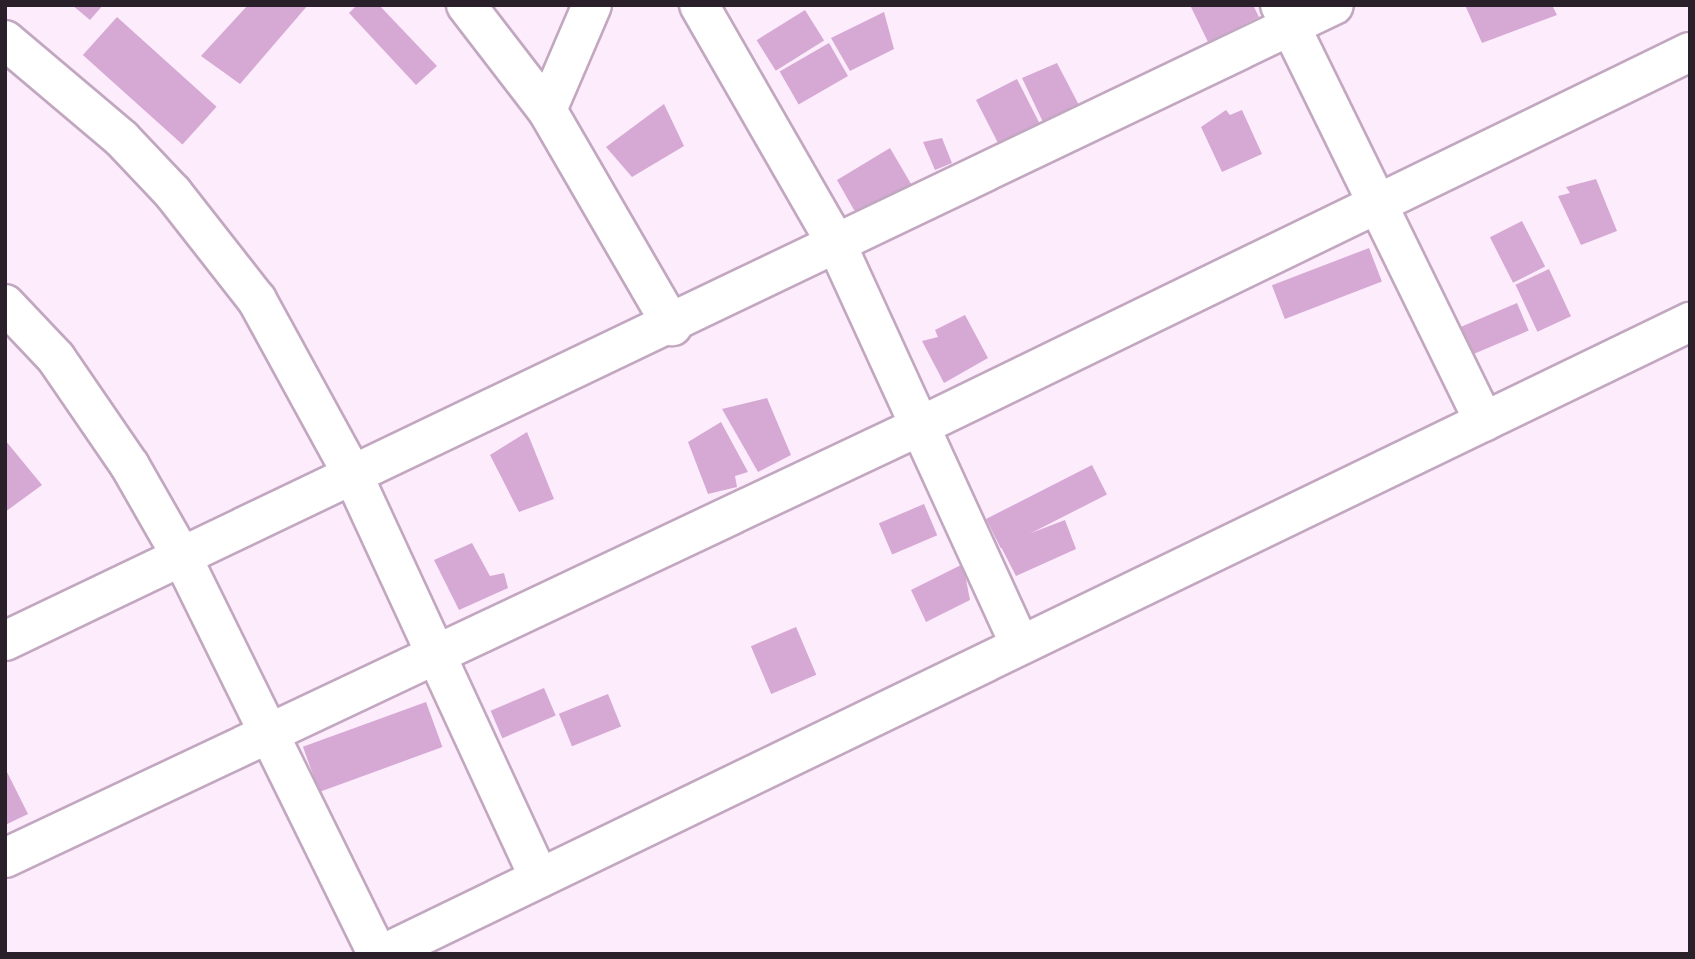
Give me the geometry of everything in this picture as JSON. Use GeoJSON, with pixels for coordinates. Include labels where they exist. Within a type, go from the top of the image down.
{"type":"FeatureCollection","features":[{"type":"Feature","properties":{"kind":"street"},"geometry":{"type":"LineString","coordinates":[[466,5],[547,110],[672,326]]}},
{"type":"Feature","properties":{"kind":"street"},"geometry":{"type":"LineString","coordinates":[[547,110],[592,5]]}},
{"type":"Feature","properties":{"kind":"street"},"geometry":{"type":"LineString","coordinates":[[699,5],[836,243],[1020,645]]}},
{"type":"Feature","properties":{"kind":"street"},"geometry":{"type":"LineString","coordinates":[[5,642],[672,326],[1286,15],[1334,5]]}},
{"type":"Feature","properties":{"kind":"street"},"geometry":{"type":"LineString","coordinates":[[1286,15],[1374,203],[1484,422]]}},
{"type":"Feature","properties":{"kind":"street"},"geometry":{"type":"LineString","coordinates":[[5,40],[122,139],[204,231],[257,300],[353,475],[438,649],[539,878]]}},
{"type":"Feature","properties":{"kind":"street"},"geometry":{"type":"LineString","coordinates":[[5,858],[438,649],[920,426],[1374,203],[1690,52]]}},
{"type":"Feature","properties":{"kind":"street"},"geometry":{"type":"LineString","coordinates":[[5,304],[56,358],[182,556],[264,733],[377,954]]}},
{"type":"Feature","properties":{"kind":"street"},"geometry":{"type":"LineString","coordinates":[[383,954],[1690,323]]}},
{"type":"Feature","properties":{"kind":"building"},"geometry":{"type":"Polygon","coordinates":[[[72,5],[103,5],[90,20],[72,5]]]}},
{"type":"Feature","properties":{"kind":"building"},"geometry":{"type":"Polygon","coordinates":[[[248,5],[308,5],[240,84],[201,56],[248,5]]]}},
{"type":"Feature","properties":{"kind":"building"},"geometry":{"type":"Polygon","coordinates":[[[357,5],[379,5],[437,66],[416,85],[349,13],[357,5]]]}},
{"type":"Feature","properties":{"kind":"building"},"geometry":{"type":"Polygon","coordinates":[[[1190,5],[1253,5],[1259,17],[1208,42],[1190,5]]]}},
{"type":"Feature","properties":{"kind":"building"},"geometry":{"type":"Polygon","coordinates":[[[1465,5],[1552,5],[1557,15],[1482,43],[1465,5]]]}},
{"type":"Feature","properties":{"kind":"building"},"geometry":{"type":"Polygon","coordinates":[[[805,10],[824,41],[776,71],[757,40],[805,10]]]}},
{"type":"Feature","properties":{"kind":"building"},"geometry":{"type":"Polygon","coordinates":[[[884,12],[894,49],[850,71],[831,38],[884,12]]]}},
{"type":"Feature","properties":{"kind":"building"},"geometry":{"type":"Polygon","coordinates":[[[117,17],[217,107],[182,145],[83,55],[117,17]]]}},
{"type":"Feature","properties":{"kind":"building"},"geometry":{"type":"Polygon","coordinates":[[[829,43],[848,76],[799,104],[780,72],[829,43]]]}},
{"type":"Feature","properties":{"kind":"building"},"geometry":{"type":"Polygon","coordinates":[[[1057,63],[1081,109],[1043,122],[1022,78],[1057,63]]]}},
{"type":"Feature","properties":{"kind":"building"},"geometry":{"type":"Polygon","coordinates":[[[1017,79],[1040,124],[999,145],[976,100],[1017,79]]]}},
{"type":"Feature","properties":{"kind":"building"},"geometry":{"type":"Polygon","coordinates":[[[664,104],[684,146],[632,177],[606,147],[664,104]]]}},
{"type":"Feature","properties":{"kind":"building"},"geometry":{"type":"Polygon","coordinates":[[[1226,110],[1230,115],[1242,110],[1262,154],[1222,172],[1201,127],[1226,110]]]}},
{"type":"Feature","properties":{"kind":"building"},"geometry":{"type":"Polygon","coordinates":[[[942,138],[952,163],[935,170],[923,142],[942,138]]]}},
{"type":"Feature","properties":{"kind":"building"},"geometry":{"type":"Polygon","coordinates":[[[890,148],[914,189],[866,212],[854,210],[837,180],[890,148]]]}},
{"type":"Feature","properties":{"kind":"building"},"geometry":{"type":"Polygon","coordinates":[[[1596,179],[1617,231],[1581,245],[1558,196],[1570,193],[1566,187],[1596,179]]]}},
{"type":"Feature","properties":{"kind":"building"},"geometry":{"type":"Polygon","coordinates":[[[1522,221],[1545,266],[1513,283],[1490,237],[1522,221]]]}},
{"type":"Feature","properties":{"kind":"building"},"geometry":{"type":"Polygon","coordinates":[[[1369,248],[1382,282],[1285,319],[1272,285],[1369,248]]]}},
{"type":"Feature","properties":{"kind":"building"},"geometry":{"type":"Polygon","coordinates":[[[1549,269],[1571,316],[1537,332],[1515,285],[1549,269]]]}},
{"type":"Feature","properties":{"kind":"building"},"geometry":{"type":"Polygon","coordinates":[[[1517,303],[1529,331],[1467,357],[1455,329],[1517,303]]]}},
{"type":"Feature","properties":{"kind":"building"},"geometry":{"type":"Polygon","coordinates":[[[965,315],[988,358],[944,383],[922,341],[938,337],[935,330],[965,315]]]}},
{"type":"Feature","properties":{"kind":"building"},"geometry":{"type":"Polygon","coordinates":[[[767,398],[791,455],[758,472],[722,409],[767,398]]]}},
{"type":"Feature","properties":{"kind":"building"},"geometry":{"type":"Polygon","coordinates":[[[721,422],[748,472],[735,476],[737,487],[708,494],[688,442],[721,422]]]}},
{"type":"Feature","properties":{"kind":"building"},"geometry":{"type":"Polygon","coordinates":[[[527,432],[554,499],[519,512],[490,455],[527,432]]]}},
{"type":"Feature","properties":{"kind":"building"},"geometry":{"type":"Polygon","coordinates":[[[5,440],[42,485],[5,512],[5,440]]]}},
{"type":"Feature","properties":{"kind":"building"},"geometry":{"type":"Polygon","coordinates":[[[1092,465],[1107,494],[1001,548],[986,519],[1092,465]]]}},
{"type":"Feature","properties":{"kind":"building"},"geometry":{"type":"Polygon","coordinates":[[[924,504],[937,535],[892,554],[879,523],[924,504]]]}},
{"type":"Feature","properties":{"kind":"building"},"geometry":{"type":"Polygon","coordinates":[[[1065,520],[1076,549],[1016,576],[1000,545],[1065,520]]]}},
{"type":"Feature","properties":{"kind":"building"},"geometry":{"type":"Polygon","coordinates":[[[472,543],[490,576],[504,573],[508,588],[459,610],[434,560],[472,543]]]}},
{"type":"Feature","properties":{"kind":"building"},"geometry":{"type":"Polygon","coordinates":[[[963,564],[970,600],[926,622],[911,590],[963,564]]]}},
{"type":"Feature","properties":{"kind":"building"},"geometry":{"type":"Polygon","coordinates":[[[796,627],[816,675],[771,694],[751,646],[796,627]]]}},
{"type":"Feature","properties":{"kind":"building"},"geometry":{"type":"Polygon","coordinates":[[[544,688],[556,716],[502,738],[491,711],[544,688]]]}},
{"type":"Feature","properties":{"kind":"building"},"geometry":{"type":"Polygon","coordinates":[[[608,694],[621,726],[572,746],[559,714],[608,694]]]}},
{"type":"Feature","properties":{"kind":"building"},"geometry":{"type":"Polygon","coordinates":[[[426,702],[442,747],[319,792],[303,747],[426,702]]]}},
{"type":"Feature","properties":{"kind":"building"},"geometry":{"type":"Polygon","coordinates":[[[5,768],[28,814],[5,825],[5,768]]]}}]}
